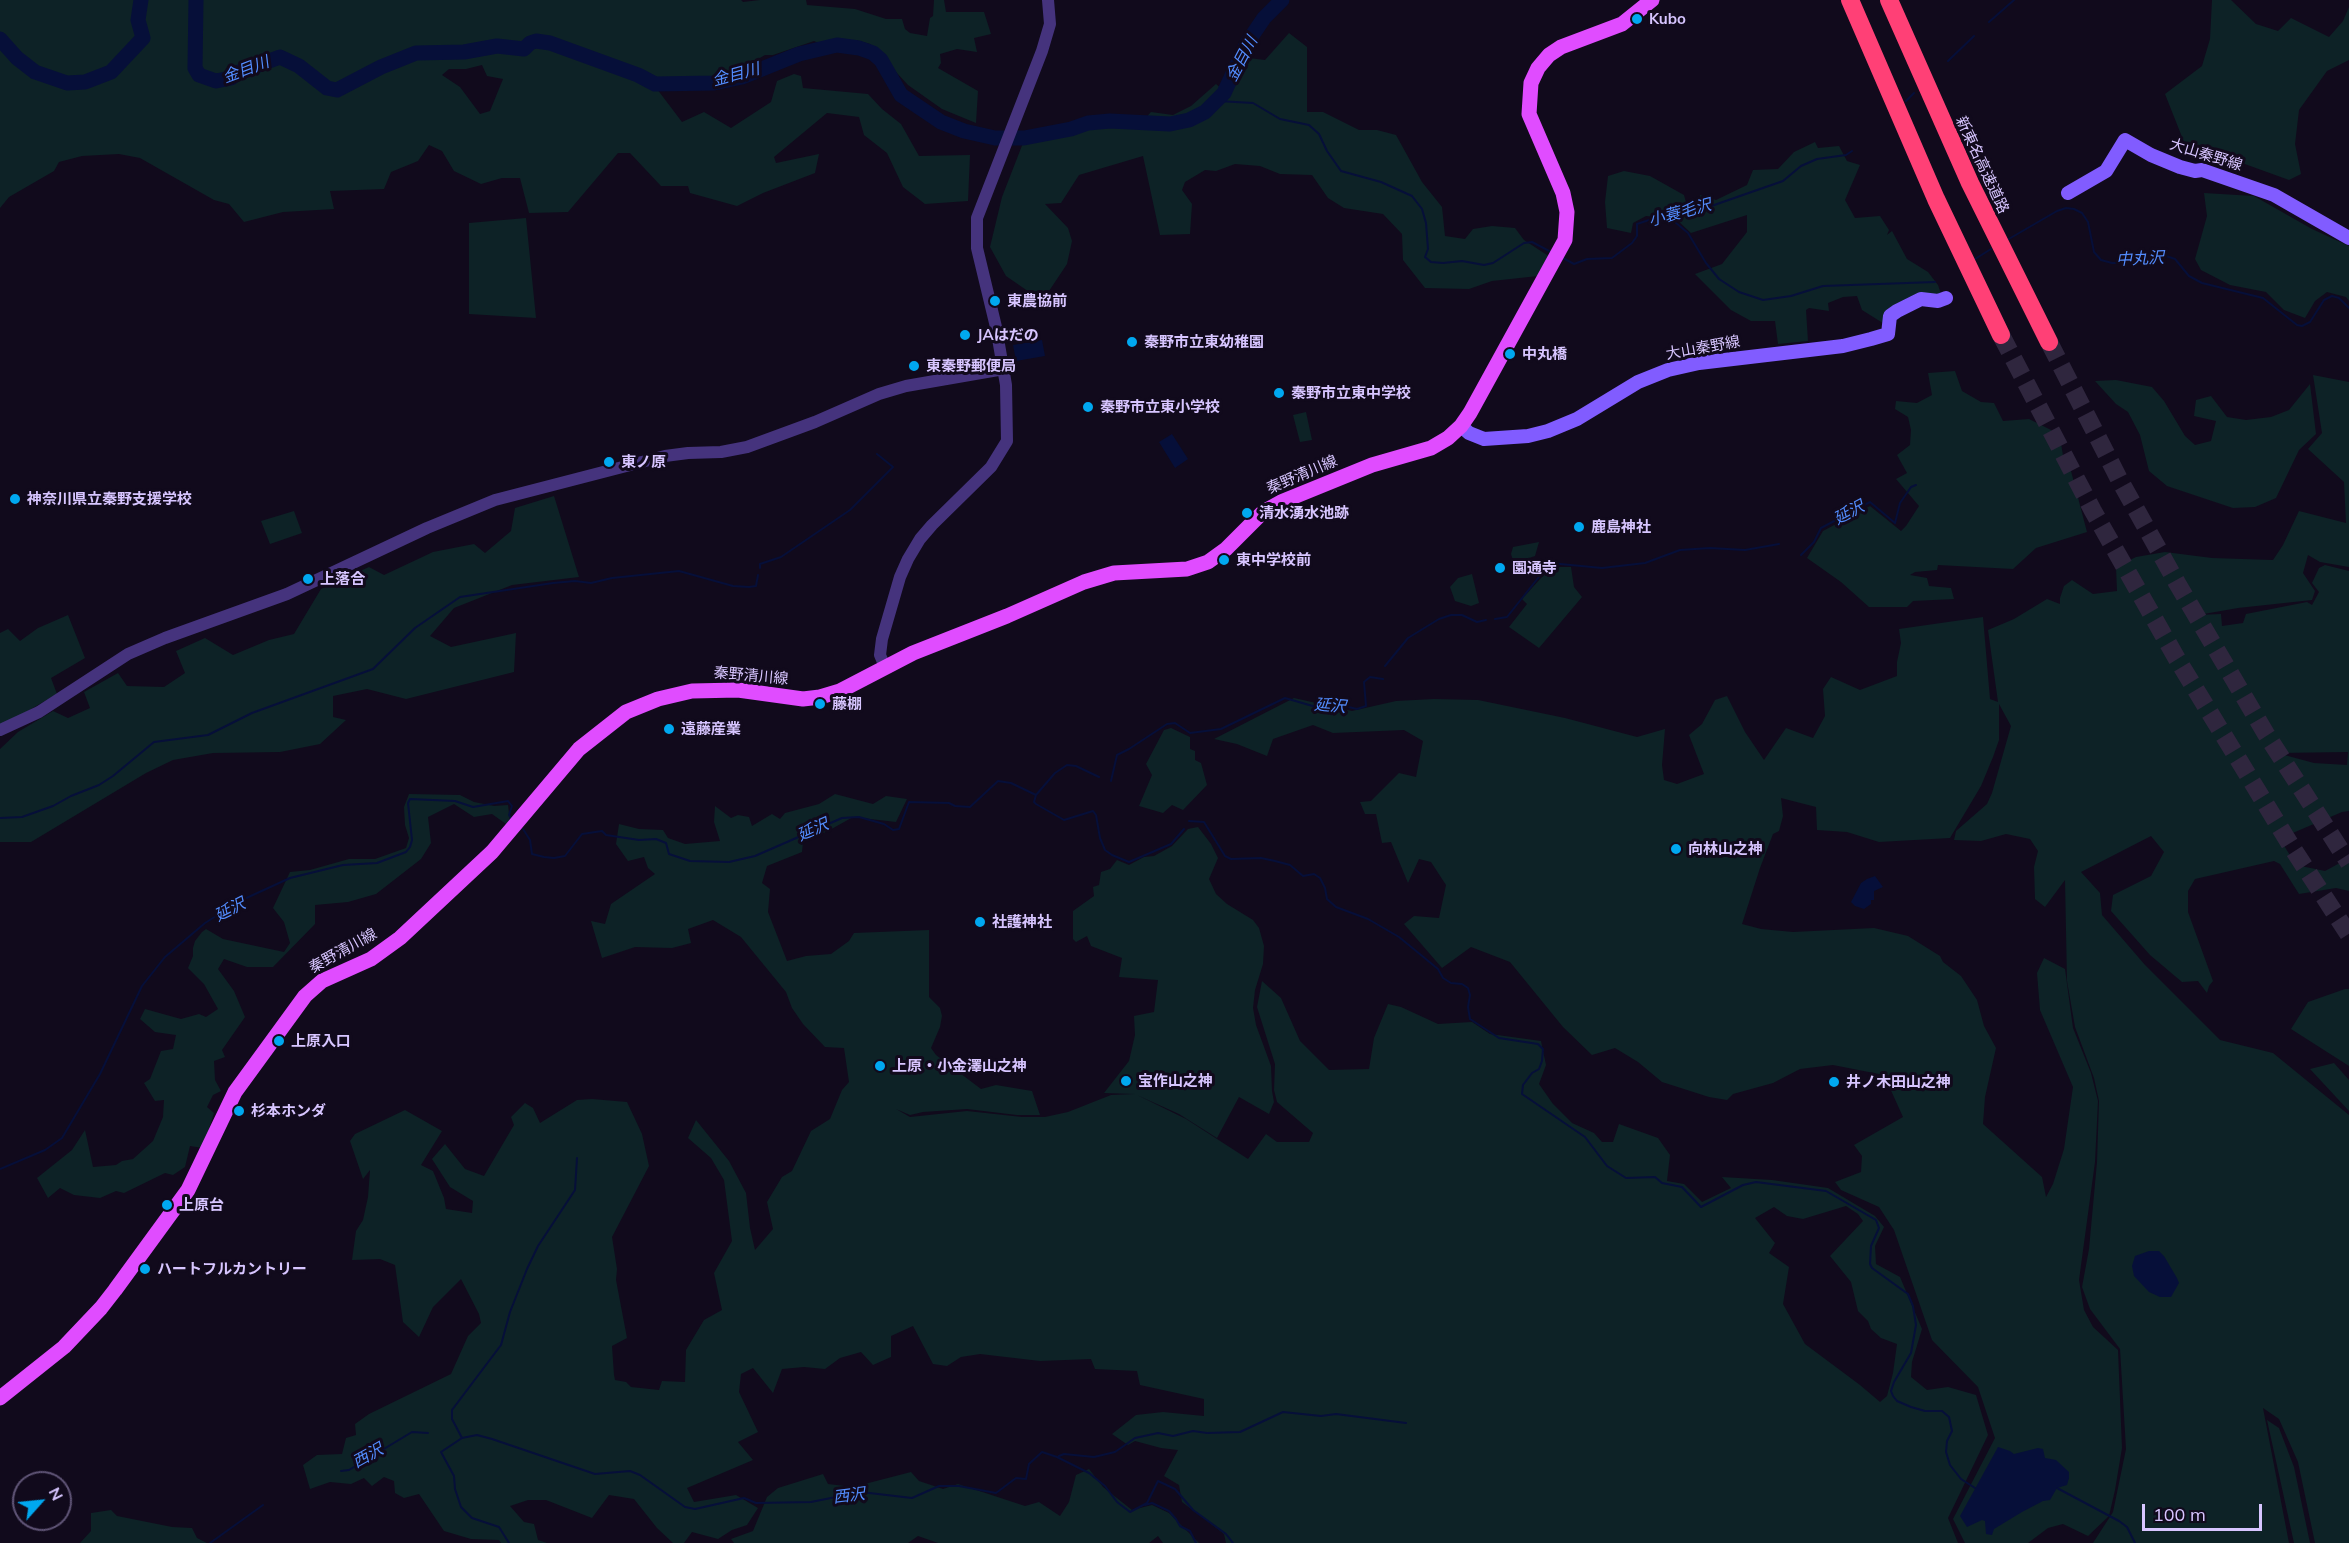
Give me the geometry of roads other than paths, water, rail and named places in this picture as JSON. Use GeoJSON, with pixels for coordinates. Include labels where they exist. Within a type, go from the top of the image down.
{"type":"FeatureCollection","features":[{"type":"Feature","properties":{"kind":"highway"},"geometry":{"type":"LineString","coordinates":[[1850,0],[1936,199],[2001,335]]}},
{"type":"Feature","properties":{"kind":"highway","name":"新東名高速道路"},"geometry":{"type":"LineString","coordinates":[[1889,0],[1970,183],[2049,342]]}},
{"type":"Feature","properties":{"kind":"main road","name":"秦野清川線"},"geometry":{"type":"LineString","coordinates":[[0,1398],[64,1347],[115,1290],[188,1190],[235,1092],[305,996],[322,981],[371,959],[400,938],[492,852],[569,760],[602,729],[626,712],[678,693],[722,689],[803,699],[840,691],[913,653],[1099,577],[1127,572],[1187,569],[1208,562],[1227,549],[1263,512],[1281,502],[1372,465],[1431,448],[1448,438],[1461,426],[1552,267],[1565,240],[1567,212],[1563,193],[1529,114],[1531,83],[1538,68],[1549,55],[1561,47],[1622,24],[1652,0]]}},
{"type":"Feature","properties":{"kind":"main road","name":"大山秦野線"},"geometry":{"type":"LineString","coordinates":[[2068,194],[2106,171],[2125,140],[2151,155],[2180,167],[2195,171],[2202,170],[2274,195],[2349,238]]}},
{"type":"Feature","properties":{"kind":"main road","name":"大山秦野線"},"geometry":{"type":"LineString","coordinates":[[1461,426],[1469,433],[1484,439],[1528,436],[1548,431],[1577,419],[1638,382],[1668,370],[1699,363],[1843,346],[1871,339],[1888,334],[1890,316],[1897,311],[1922,299],[1938,301],[1946,298]]}},
{"type":"Feature","properties":{"kind":"street"},"geometry":{"type":"LineString","coordinates":[[885,667],[879,656],[882,639],[908,559],[932,525],[991,467],[1007,441],[1008,420],[1004,369],[977,248],[977,218],[1042,51],[1050,24],[1048,0]]}},
{"type":"Feature","properties":{"kind":"street"},"geometry":{"type":"LineString","coordinates":[[0,730],[39,712],[128,654],[165,638],[288,594],[428,528],[495,500],[666,456],[721,452],[747,447],[815,422],[879,394],[906,386],[1004,369]]}},
{"type":"Feature","properties":{"kind":"waterway","name":"金目川"},"geometry":{"type":"LineString","coordinates":[[0,39],[17,58],[35,72],[67,83],[85,82],[111,72],[143,38],[138,20],[141,0]]}},
{"type":"Feature","properties":{"kind":"waterway","name":"金目川"},"geometry":{"type":"LineString","coordinates":[[196,0],[195,68],[199,75],[216,81],[231,78],[239,72],[280,57],[299,66],[327,88],[337,90],[381,67],[416,53],[464,52],[497,46],[524,49],[536,41],[550,43],[638,75],[655,84],[714,83],[742,77],[799,54],[837,45],[859,48],[873,53],[881,60],[901,95],[941,122],[964,131],[995,138],[1024,138],[1071,129],[1088,123],[1110,121],[1170,124],[1189,120],[1205,112],[1224,93],[1247,43],[1264,18],[1282,0]]}},
{"type":"Feature","properties":{"kind":"waterway","name":"小蓑毛沢"},"geometry":{"type":"LineString","coordinates":[[1989,22],[2014,0]]}},
{"type":"Feature","properties":{"kind":"waterway","name":"小蓑毛沢"},"geometry":{"type":"LineString","coordinates":[[1948,61],[1974,36]]}},
{"type":"Feature","properties":{"kind":"waterway","name":"小蓑毛沢"},"geometry":{"type":"LineString","coordinates":[[1906,101],[1914,93]]}},
{"type":"Feature","properties":{"kind":"waterway","name":"小蓑毛沢"},"geometry":{"type":"LineString","coordinates":[[1218,101],[1253,103],[1280,119],[1309,125],[1319,134],[1327,151],[1341,171],[1381,182],[1412,196],[1422,209],[1426,223],[1428,249],[1425,257],[1431,262],[1462,261],[1484,265],[1493,263],[1524,243],[1532,242],[1553,253]]}},
{"type":"Feature","properties":{"kind":"waterway","name":"小蓑毛沢"},"geometry":{"type":"LineString","coordinates":[[1563,258],[1574,264],[1587,259],[1612,258],[1632,243],[1637,236],[1637,224],[1697,211],[1783,181],[1801,166],[1817,159],[1846,155],[1852,151]]}},
{"type":"Feature","properties":{"kind":"waterway","name":"中丸沢"},"geometry":{"type":"LineString","coordinates":[[2007,240],[2057,211],[2066,208],[2074,209],[2082,213],[2088,222],[2094,252],[2101,260],[2112,263],[2129,263],[2163,255],[2175,259],[2189,276],[2202,283],[2263,298],[2297,325],[2302,326],[2310,322],[2324,300],[2332,296],[2339,298],[2349,308]]}},
{"type":"Feature","properties":{"kind":"waterway","name":"中丸沢"},"geometry":{"type":"LineString","coordinates":[[1669,217],[1688,233],[1706,263],[1719,279],[1739,292],[1763,300],[1791,296],[1823,286],[1935,282]]}},
{"type":"Feature","properties":{"kind":"waterway","name":"中丸沢"},"geometry":{"type":"LineString","coordinates":[[1975,259],[1991,249]]}},
{"type":"Feature","properties":{"kind":"waterway"},"geometry":{"type":"LineString","coordinates":[[760,568],[760,564],[781,557],[850,510],[893,467],[877,454]]}},
{"type":"Feature","properties":{"kind":"waterway","name":"延沢"},"geometry":{"type":"LineString","coordinates":[[1801,555],[1814,542],[1821,528],[1870,502],[1895,523],[1900,503],[1911,487],[1916,485]]}},
{"type":"Feature","properties":{"kind":"waterway","name":"延沢"},"geometry":{"type":"LineString","coordinates":[[1495,619],[1507,617],[1550,563],[1602,568],[1645,563],[1680,550],[1710,548],[1745,550],[1779,544]]}},
{"type":"Feature","properties":{"kind":"waterway"},"geometry":{"type":"LineString","coordinates":[[0,818],[22,817],[99,785],[154,742],[208,735],[252,713],[373,669],[415,628],[460,597],[553,583],[575,581],[591,583],[612,578],[679,571],[733,586],[749,587],[756,586],[758,575]]}},
{"type":"Feature","properties":{"kind":"waterway","name":"延沢"},"geometry":{"type":"LineString","coordinates":[[1385,666],[1408,638],[1439,619],[1451,615],[1462,615],[1477,622],[1486,620]]}},
{"type":"Feature","properties":{"kind":"waterway","name":"延沢"},"geometry":{"type":"LineString","coordinates":[[1111,781],[1117,755],[1167,724],[1175,723],[1190,733],[1221,729],[1285,698],[1323,709],[1340,705],[1357,709],[1366,706],[1364,682],[1370,677],[1383,679]]}},
{"type":"Feature","properties":{"kind":"waterway","name":"延沢"},"geometry":{"type":"LineString","coordinates":[[523,829],[530,840],[532,854],[544,857],[565,856],[582,834],[602,831],[606,835],[639,840],[656,839],[666,843],[669,854],[690,861],[729,862],[755,856],[842,818],[859,817],[884,824],[893,830],[899,829],[909,802],[949,803],[955,806],[970,807],[998,781],[1011,783],[1036,795],[1055,773],[1067,765],[1076,766],[1099,777]]}},
{"type":"Feature","properties":{"kind":"waterway"},"geometry":{"type":"LineString","coordinates":[[1036,795],[1034,802],[1036,804],[1064,820],[1093,811],[1105,850],[1129,862],[1171,844],[1184,829]]}},
{"type":"Feature","properties":{"kind":"waterway","name":"延沢"},"geometry":{"type":"LineString","coordinates":[[0,1169],[45,1150],[62,1138],[100,1074],[142,986],[165,957],[205,923],[242,900],[290,878],[343,865],[377,863],[406,852],[412,840],[408,803],[410,799],[455,801],[473,807],[508,801],[512,806],[509,815],[512,820]]}},
{"type":"Feature","properties":{"kind":"waterway"},"geometry":{"type":"LineString","coordinates":[[1189,821],[1204,822],[1225,856],[1231,859],[1261,858],[1290,865],[1303,876],[1314,874],[1320,878],[1327,899],[1336,907],[1368,919],[1399,937],[1438,969],[1443,978],[1468,988],[1470,1019],[1499,1038],[1538,1044],[1543,1049],[1542,1061],[1539,1069],[1532,1073],[1523,1085],[1522,1094],[1585,1137],[1607,1166],[1626,1178],[1655,1177],[1662,1183],[1682,1187],[1701,1207],[1743,1185],[1756,1182],[1826,1191],[1876,1220],[1879,1228],[1871,1246],[1870,1264],[1872,1268],[1908,1294],[1913,1306],[1916,1325],[1911,1353],[1891,1391],[1897,1401],[1925,1411],[1942,1411],[1949,1417],[1952,1431],[1947,1441],[1946,1452],[1950,1465],[1961,1479],[1975,1488]]}},
{"type":"Feature","properties":{"kind":"waterway"},"geometry":{"type":"LineString","coordinates":[[462,1438],[452,1419],[452,1410],[501,1345],[510,1312],[527,1269],[538,1246],[575,1190],[577,1158]]}},
{"type":"Feature","properties":{"kind":"waterway"},"geometry":{"type":"LineString","coordinates":[[1059,1456],[1064,1454],[1094,1457],[1115,1452],[1135,1438],[1158,1433],[1173,1436],[1193,1431],[1240,1432],[1283,1412],[1321,1416],[1336,1414],[1406,1423]]}},
{"type":"Feature","properties":{"kind":"waterway","name":"西沢"},"geometry":{"type":"LineString","coordinates":[[341,1471],[349,1470],[412,1432],[428,1433]]}},
{"type":"Feature","properties":{"kind":"waterway","name":"西沢"},"geometry":{"type":"LineString","coordinates":[[509,1543],[499,1527],[472,1518],[461,1507],[455,1489],[454,1476],[441,1452],[462,1438],[477,1435],[492,1439],[595,1474],[630,1471],[640,1475],[685,1507],[695,1509],[744,1498],[756,1503],[811,1502],[861,1492],[912,1498],[939,1486],[959,1486],[996,1493],[1016,1478],[1026,1479],[1029,1464],[1042,1452],[1089,1473],[1130,1512],[1147,1503],[1158,1481],[1175,1489],[1193,1510],[1226,1534],[1233,1543]]}},
{"type":"Feature","properties":{"kind":"waterway"},"geometry":{"type":"LineString","coordinates":[[2057,1488],[2119,1521],[2127,1527],[2135,1543]]}},
{"type":"Feature","properties":{"kind":"waterway"},"geometry":{"type":"LineString","coordinates":[[1145,1505],[1152,1503],[1169,1511],[1180,1526],[1190,1531],[1196,1543]]}},
{"type":"Feature","properties":{"kind":"waterway","name":"西沢"},"geometry":{"type":"LineString","coordinates":[[210,1543],[263,1505]]}},
{"type":"Feature","properties":{"kind":"tunnel"},"geometry":{"type":"LineString","coordinates":[[2001,335],[2093,511],[2177,659],[2293,849],[2349,935]]}},
{"type":"Feature","properties":{"kind":"tunnel"},"geometry":{"type":"LineString","coordinates":[[2049,342],[2119,479],[2177,583],[2266,734],[2349,863]]}},
{"type":"Feature","properties":{"kind":"place","name":"Kubo"},"geometry":{"type":"Point","coordinates":[1637,19]}},
{"type":"Feature","properties":{"kind":"place","name":"東農協前"},"geometry":{"type":"Point","coordinates":[995,301]}},
{"type":"Feature","properties":{"kind":"place","name":"JAはだの"},"geometry":{"type":"Point","coordinates":[965,335]}},
{"type":"Feature","properties":{"kind":"place","name":"秦野市立東幼稚園"},"geometry":{"type":"Point","coordinates":[1132,342]}},
{"type":"Feature","properties":{"kind":"place","name":"中丸橋"},"geometry":{"type":"Point","coordinates":[1510,354]}},
{"type":"Feature","properties":{"kind":"place","name":"東秦野郵便局"},"geometry":{"type":"Point","coordinates":[914,366]}},
{"type":"Feature","properties":{"kind":"place","name":"秦野市立東中学校"},"geometry":{"type":"Point","coordinates":[1279,393]}},
{"type":"Feature","properties":{"kind":"place","name":"秦野市立東小学校"},"geometry":{"type":"Point","coordinates":[1088,407]}},
{"type":"Feature","properties":{"kind":"place","name":"東ノ原"},"geometry":{"type":"Point","coordinates":[609,462]}},
{"type":"Feature","properties":{"kind":"place","name":"神奈川県立秦野支援学校"},"geometry":{"type":"Point","coordinates":[15,499]}},
{"type":"Feature","properties":{"kind":"place","name":"清水湧水池跡"},"geometry":{"type":"Point","coordinates":[1247,513]}},
{"type":"Feature","properties":{"kind":"place","name":"鹿島神社"},"geometry":{"type":"Point","coordinates":[1579,527]}},
{"type":"Feature","properties":{"kind":"place","name":"東中学校前"},"geometry":{"type":"Point","coordinates":[1224,560]}},
{"type":"Feature","properties":{"kind":"place","name":"園通寺"},"geometry":{"type":"Point","coordinates":[1500,568]}},
{"type":"Feature","properties":{"kind":"place","name":"上落合"},"geometry":{"type":"Point","coordinates":[308,579]}},
{"type":"Feature","properties":{"kind":"place","name":"藤棚"},"geometry":{"type":"Point","coordinates":[820,704]}},
{"type":"Feature","properties":{"kind":"place","name":"遠藤産業"},"geometry":{"type":"Point","coordinates":[669,729]}},
{"type":"Feature","properties":{"kind":"place","name":"向林山之神"},"geometry":{"type":"Point","coordinates":[1676,849]}},
{"type":"Feature","properties":{"kind":"place","name":"社護神社"},"geometry":{"type":"Point","coordinates":[980,922]}},
{"type":"Feature","properties":{"kind":"place","name":"上原入口"},"geometry":{"type":"Point","coordinates":[279,1041]}},
{"type":"Feature","properties":{"kind":"place","name":"上原・小金澤山之神"},"geometry":{"type":"Point","coordinates":[880,1066]}},
{"type":"Feature","properties":{"kind":"place","name":"宝作山之神"},"geometry":{"type":"Point","coordinates":[1126,1081]}},
{"type":"Feature","properties":{"kind":"place","name":"井ノ木田山之神"},"geometry":{"type":"Point","coordinates":[1834,1082]}},
{"type":"Feature","properties":{"kind":"place","name":"杉本ホンダ"},"geometry":{"type":"Point","coordinates":[239,1111]}},
{"type":"Feature","properties":{"kind":"place","name":"上原台"},"geometry":{"type":"Point","coordinates":[167,1205]}},
{"type":"Feature","properties":{"kind":"place","name":"ハートフルカントリー"},"geometry":{"type":"Point","coordinates":[145,1269]}}]}
